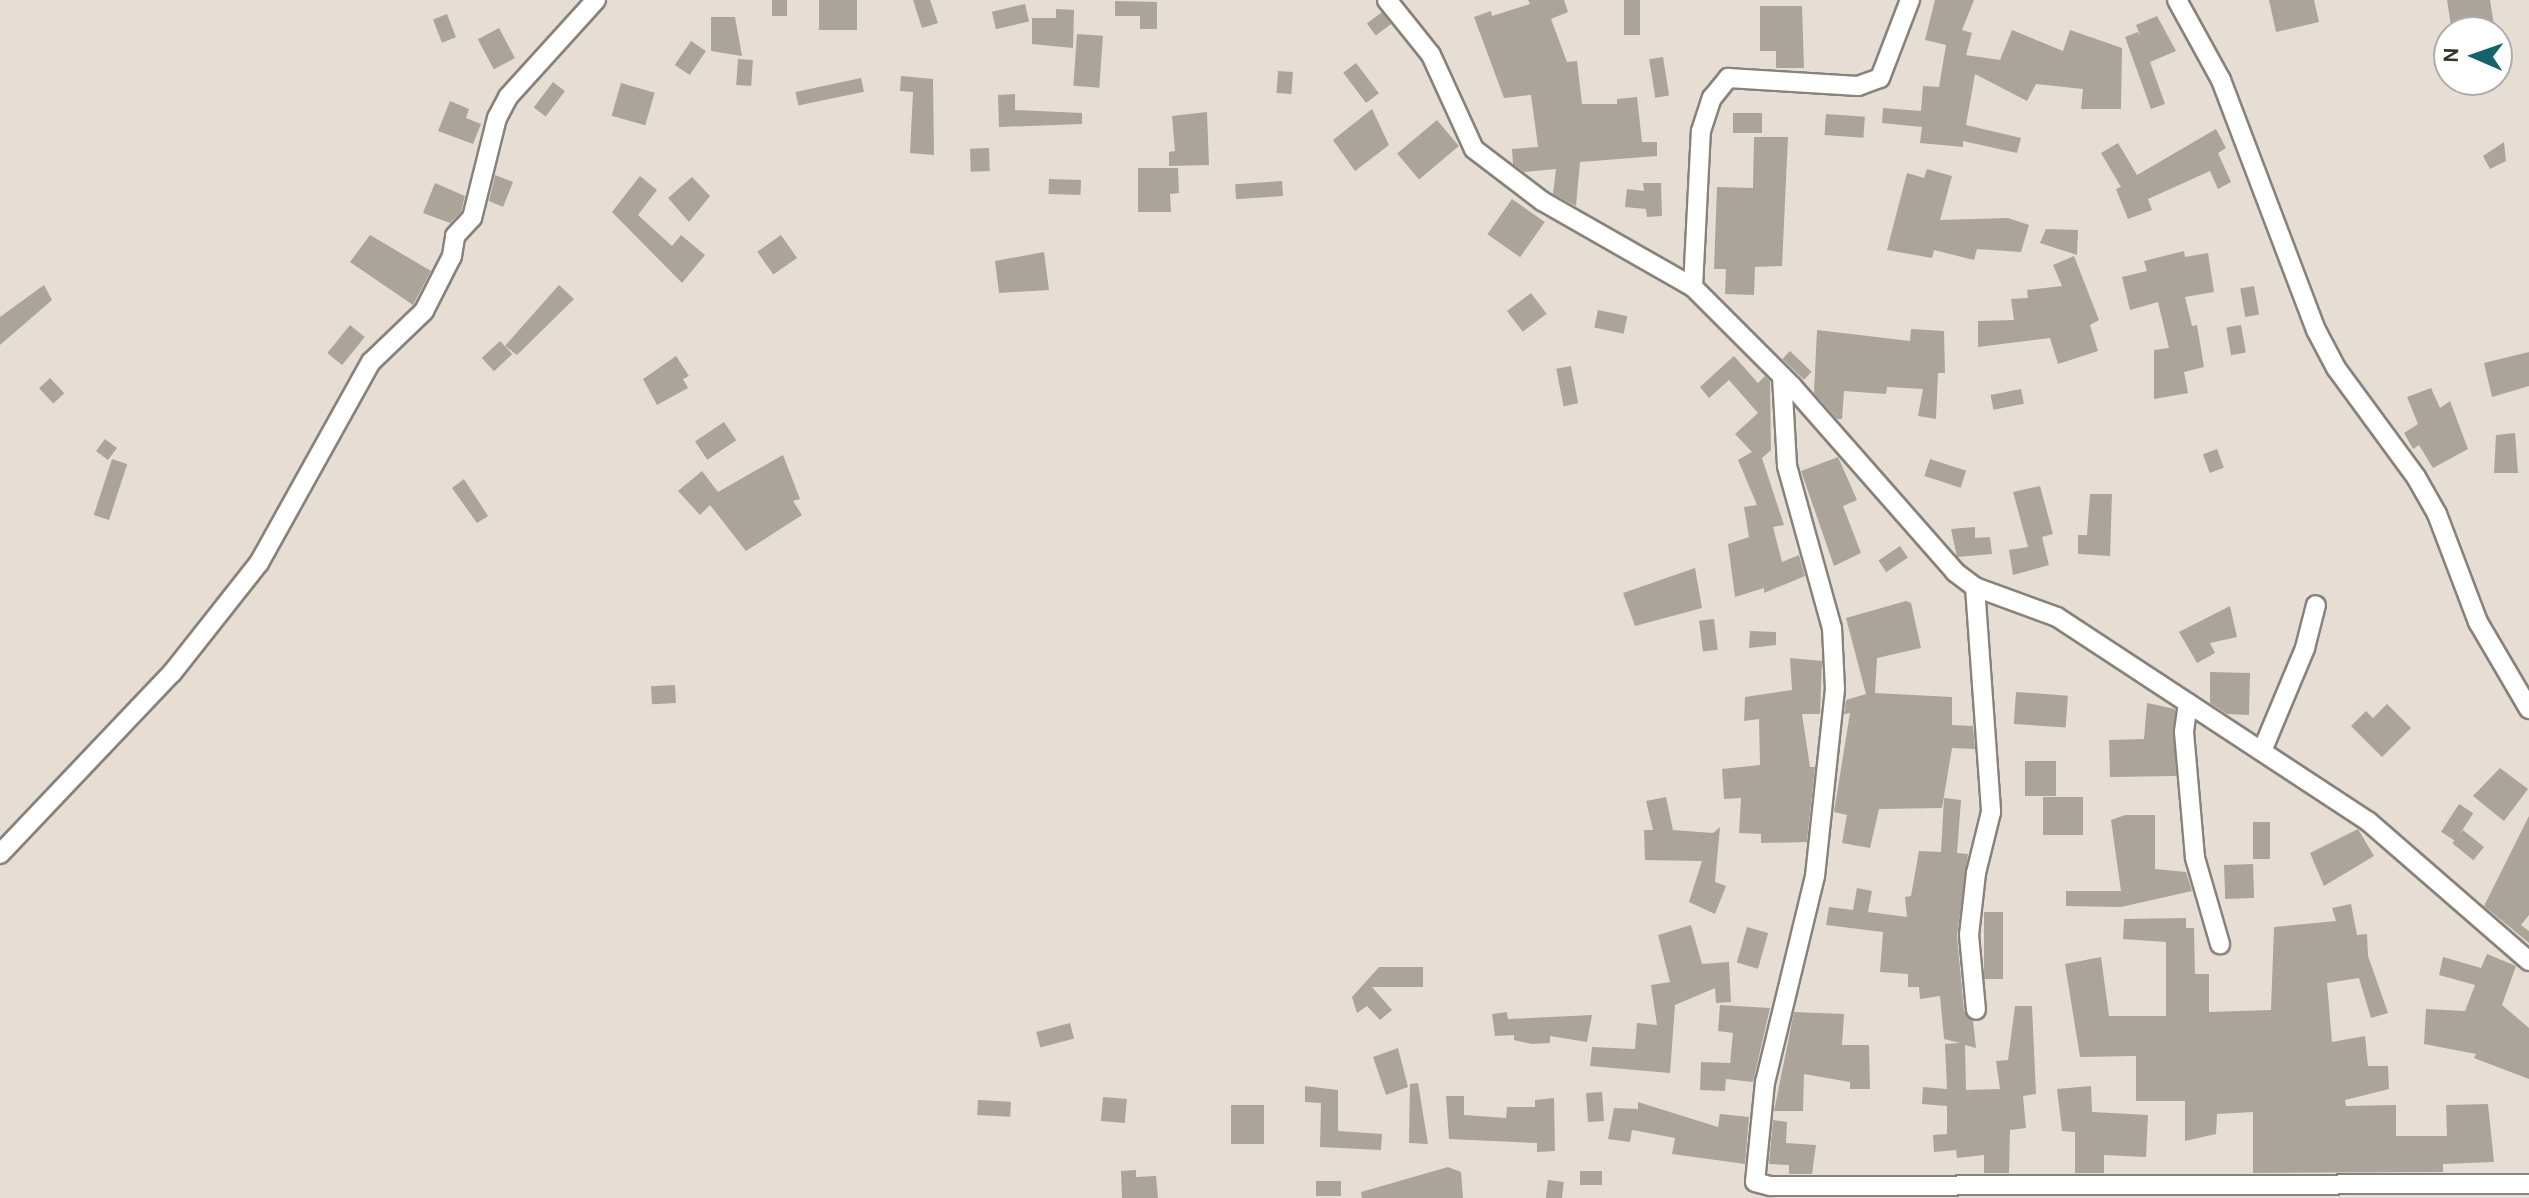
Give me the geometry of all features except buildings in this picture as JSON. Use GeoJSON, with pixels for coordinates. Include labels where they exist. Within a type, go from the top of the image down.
{"type":"FeatureCollection","features":[{"type":"Feature","properties":{"kind":"street"},"geometry":{"type":"LineString","coordinates":[[0,854],[172,673],[259,563],[371,362],[424,311],[452,256],[455,236],[472,218],[497,118],[508,97],[596,0]]}},
{"type":"Feature","properties":{"kind":"street"},"geometry":{"type":"LineString","coordinates":[[1387,0],[1431,55],[1474,149],[1542,201],[1693,287],[1782,376],[1955,572],[1975,587],[2057,617],[2369,822],[2529,961]]}},
{"type":"Feature","properties":{"kind":"street"},"geometry":{"type":"LineString","coordinates":[[1693,287],[1701,131],[1712,98],[1728,78],[1858,86],[1880,78],[1910,0]]}},
{"type":"Feature","properties":{"kind":"street"},"geometry":{"type":"LineString","coordinates":[[2177,0],[2221,80],[2316,330],[2336,368],[2416,477],[2437,514],[2473,611],[2529,709]]}},
{"type":"Feature","properties":{"kind":"street"},"geometry":{"type":"LineString","coordinates":[[1782,376],[1787,466],[1832,628],[1835,689],[1815,876],[1765,1082],[1755,1182],[1918,1192],[2529,1184]]}},
{"type":"Feature","properties":{"kind":"street"},"geometry":{"type":"LineString","coordinates":[[1975,587],[1991,812],[1976,873],[1969,935],[1976,1010]]}},
{"type":"Feature","properties":{"kind":"street"},"geometry":{"type":"LineString","coordinates":[[2262,751],[2305,648],[2316,605]]}},
{"type":"Feature","properties":{"kind":"street"},"geometry":{"type":"LineString","coordinates":[[2188,703],[2184,732],[2195,858],[2208,917],[2220,944]]}}]}
